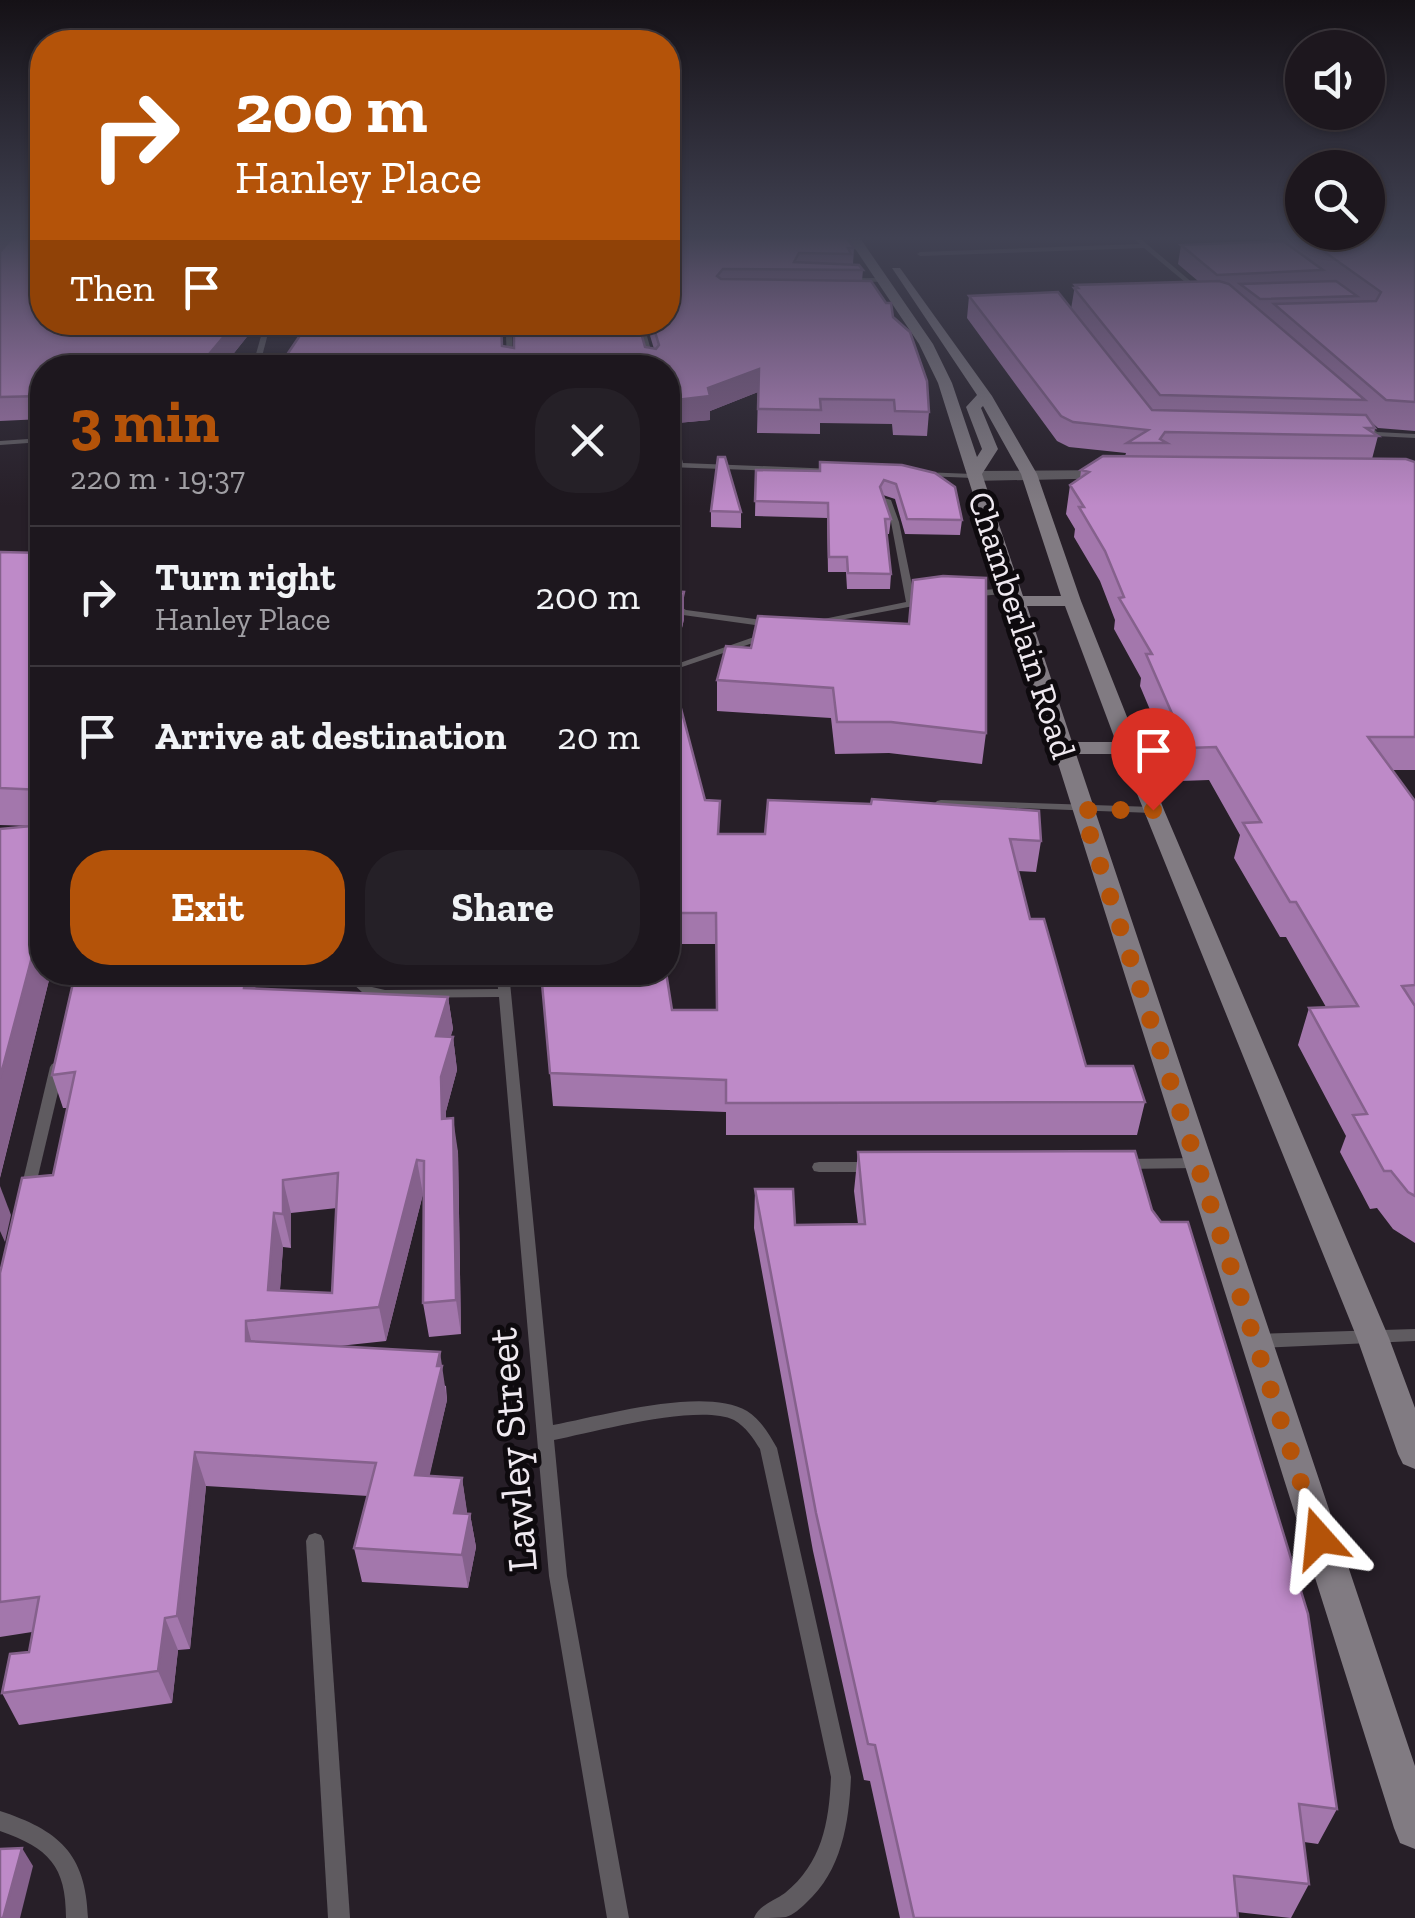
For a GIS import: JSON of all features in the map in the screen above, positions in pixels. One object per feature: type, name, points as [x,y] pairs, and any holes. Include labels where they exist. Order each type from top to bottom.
[{"type":"street","name":"Chamberlain Road","points":[[915,328],[945,383],[1415,1828]]},
{"type":"street","name":"Chamberlain Road","points":[[936,328],[980,389],[1029,474],[1128,748],[1373,1338],[1415,1454]]},
{"type":"street","points":[[945,383],[980,389],[973,407],[990,450],[973,476]]},
{"type":"street","points":[[973,476],[1126,476]]},
{"type":"street","points":[[1013,596],[1072,600]]},
{"type":"street","points":[[1063,748],[1128,748]]},
{"type":"lane","points":[[1362,422],[1375,434]]},
{"type":"lane","points":[[1357,434],[1415,436]]},
{"type":"lane","points":[[0,443],[30,441]]},
{"type":"lane","points":[[680,466],[856,472]]},
{"type":"lane","points":[[914,474],[973,476]]},
{"type":"lane","points":[[887,500],[911,604]]},
{"type":"lane","points":[[962,595],[1013,596]]},
{"type":"lane","points":[[797,627],[935,599]]},
{"type":"lane","points":[[680,610],[780,628],[680,665]]},
{"type":"lane","points":[[941,803],[1153,810]]},
{"type":"lane","points":[[72,1008],[78,985]]},
{"type":"lane","points":[[362,985],[385,994],[505,993]]},
{"type":"lane","name":"Lawley Street","points":[[504,985],[558,1576],[618,1918]]},
{"type":"lane","points":[[22,1212],[63,1044]]},
{"type":"lane","points":[[1104,1164],[1197,1164]]},
{"type":"lane","points":[[819,1167],[895,1166]]},
{"type":"lane","points":[[1255,1342],[1415,1335]]},
{"type":"lane","points":[[545,1434],[701,1408],[729,1410],[755,1424],[768,1448],[842,1777],[840,1822],[825,1866],[788,1907],[765,1918]]},
{"type":"lane","points":[[316,1541],[339,1918]]},
{"type":"lane","points":[[0,1821],[45,1838],[73,1876],[77,1918]]},
{"type":"building","points":[[0,328],[30,328],[30,335],[225,335],[208,355],[30,355],[30,396],[0,397]]},
{"type":"building","points":[[680,328],[905,328],[927,381],[929,412],[895,411],[894,400],[820,399],[821,410],[758,409],[759,369],[708,388],[710,396],[680,400],[680,355],[287,355],[300,335],[502,335],[502,346],[514,348],[514,335],[642,335],[645,347],[656,349],[659,345],[656,335],[680,335]]},
{"type":"building","points":[[993,328],[1086,328],[1152,410],[1366,415],[1375,428],[1366,428],[1378,436],[1165,432],[1160,439],[1167,443],[1127,443],[1148,430],[1073,422],[1061,416]]},
{"type":"building","points":[[1106,328],[1280,328],[1365,400],[1160,395]]},
{"type":"building","points":[[1301,328],[1415,328],[1415,402],[1386,400]]},
{"type":"building","points":[[1103,456],[1415,462],[1415,737],[1368,737],[1415,801],[1415,985],[1402,986],[1415,1006],[1415,1196],[1391,1171],[1384,1171],[1353,1115],[1367,1114],[1309,1008],[1358,1006],[1243,823],[1261,822],[1216,747],[1187,748],[1146,654],[1152,654],[1119,598],[1124,597],[1105,551],[1079,507],[1084,507],[1070,485],[1089,472],[1081,470]]},
{"type":"building","points":[[718,457],[725,457],[741,512],[711,511]]},
{"type":"building","points":[[820,462],[902,465],[935,473],[955,487],[962,520],[907,519],[896,484],[884,480],[880,487],[891,519],[885,519],[891,574],[848,573],[847,557],[829,557],[828,503],[755,501],[756,470],[820,471]]},
{"type":"building","points":[[0,552],[30,553],[30,789],[0,788]]},
{"type":"building","points":[[943,576],[986,578],[986,733],[891,722],[837,722],[833,688],[717,680],[726,646],[751,648],[758,616],[909,624],[913,580]]},
{"type":"building","points":[[680,705],[705,800],[720,801],[718,834],[765,834],[768,800],[871,804],[872,799],[1039,811],[1041,841],[1010,839],[1030,919],[1044,919],[1086,1066],[1133,1066],[1145,1102],[726,1103],[726,1080],[550,1073],[542,985],[668,985],[672,1010],[717,1010],[716,913],[680,913]]},
{"type":"building","points":[[30,826],[30,964],[0,1078],[0,829]]},
{"type":"building","points":[[73,985],[244,985],[244,988],[448,997],[436,1036],[453,1037],[441,1077],[442,1119],[453,1118],[456,1300],[423,1303],[424,1161],[417,1160],[379,1307],[246,1321],[246,1341],[440,1352],[437,1366],[442,1366],[415,1475],[462,1478],[454,1513],[470,1514],[462,1555],[354,1548],[376,1463],[195,1452],[177,1616],[165,1618],[158,1671],[2,1693],[10,1654],[29,1652],[39,1597],[0,1602],[0,1273],[22,1178],[53,1175],[75,1072],[52,1075]],"holes":[[[338,1173],[332,1293],[268,1290],[274,1213],[283,1214],[283,1180]]]},
{"type":"building","points":[[1135,1151],[1152,1210],[1161,1222],[1188,1222],[1308,1614],[1337,1809],[1299,1804],[1309,1884],[1234,1876],[1238,1918],[914,1918],[875,1745],[868,1744],[816,1513],[755,1189],[793,1189],[795,1225],[865,1224],[858,1152]]},
{"type":"building","points":[[22,1848],[3,1918],[0,1918],[0,1849]]},
{"type":"route","points":[[1153,810],[1082,810],[1319,1538]]}]
